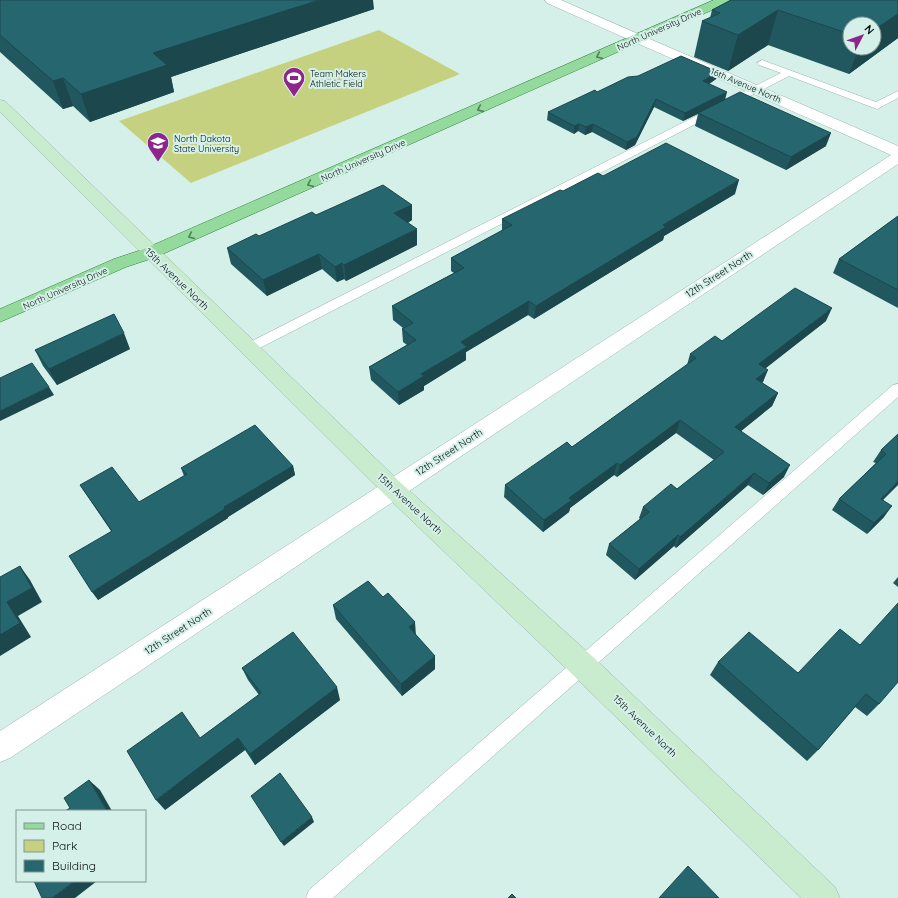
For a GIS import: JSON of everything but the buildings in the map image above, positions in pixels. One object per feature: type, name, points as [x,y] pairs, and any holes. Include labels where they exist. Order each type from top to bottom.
[{"type":"main road","name":"North University Drive","points":[[0,316],[120,263],[150,253],[724,0]]},
{"type":"street","name":"16th Avenue North","points":[[551,0],[898,152]]},
{"type":"street","name":"15th Avenue North","points":[[0,104],[150,253],[393,489],[582,665],[824,898]]},
{"type":"street","name":"12th Street North","points":[[0,748],[898,157]]},
{"type":"lane","points":[[762,63],[877,106],[898,94]]},
{"type":"lane","points":[[249,348],[789,73]]},
{"type":"lane","points":[[316,898],[898,389]]},
{"type":"green space","name":"Team Makers Athletic Field","points":[[379,30],[460,74],[191,183],[119,121]]},
{"type":"place","name":"Team Makers Athletic Field","points":[[294,98]]},
{"type":"place","name":"North Dakota State University","points":[[158,162]]}]
